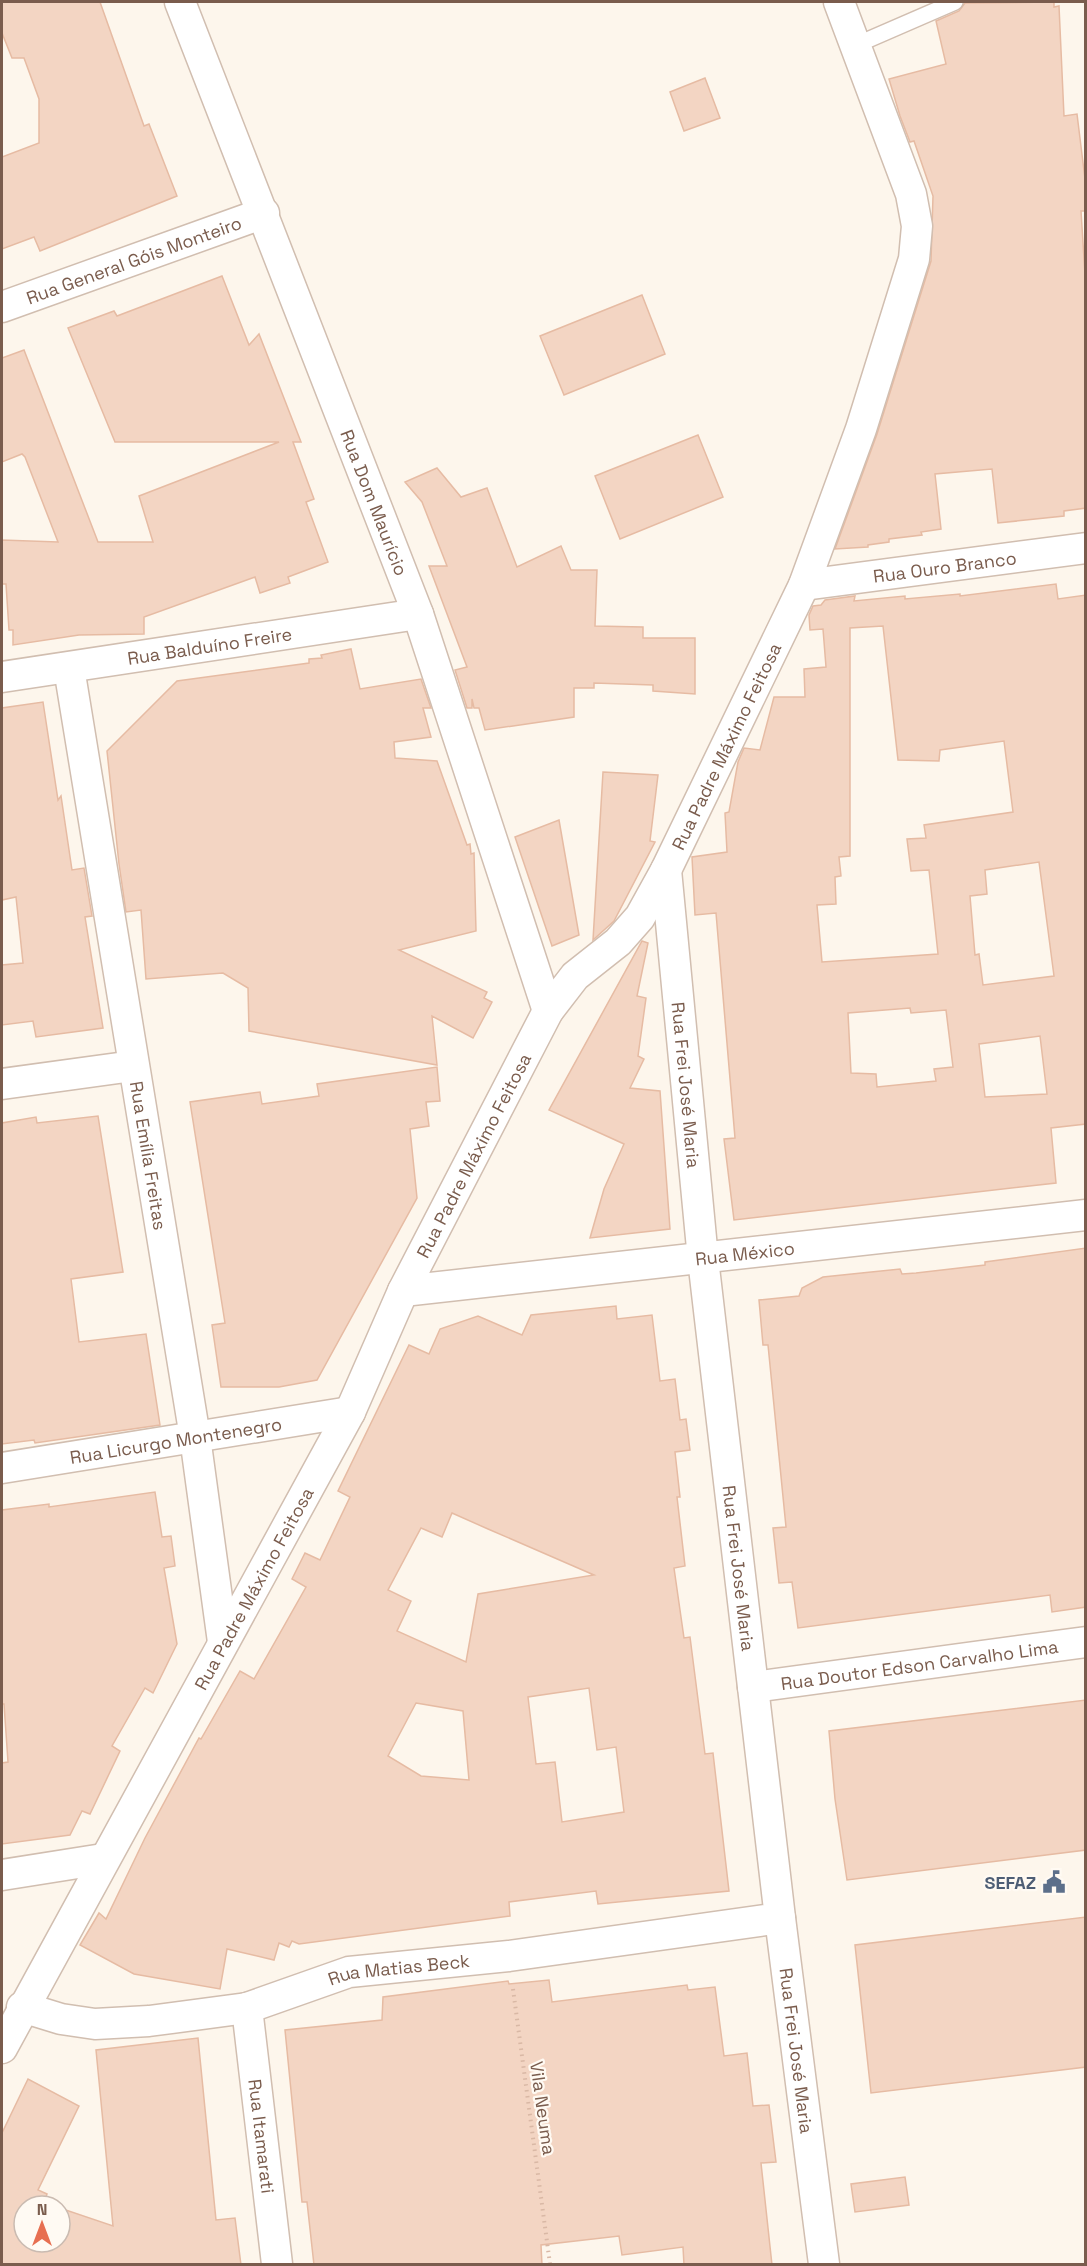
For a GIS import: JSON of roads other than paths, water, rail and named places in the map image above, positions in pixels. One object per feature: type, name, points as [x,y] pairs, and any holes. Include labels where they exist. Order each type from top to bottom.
[{"type":"street","name":"Rua Dom Maurício","points":[[180,2],[264,213],[418,614],[548,1011]]},
{"type":"street","name":"Rua Padre Máximo Feitosa","points":[[2,2048],[22,2007],[350,1412],[403,1291],[548,1011],[575,976],[625,934],[640,917],[666,870],[804,585],[861,429],[914,259],[916,226],[910,194],[839,2]]},
{"type":"street","name":"Rua General Góis Monteiro","points":[[2,307],[264,213]]},
{"type":"street","name":"Rua Ouro Branco","points":[[804,585],[1086,548]]},
{"type":"street","name":"Rua Balduíno Freire","points":[[2,677],[418,614]]},
{"type":"street","name":"Rua Emília Freitas","points":[[69,668],[195,1437],[223,1642]]},
{"type":"street","name":"Rua Frei José Maria","points":[[666,870],[703,1259],[780,1918],[824,2265]]},
{"type":"street","points":[[2,1084],[133,1066]]},
{"type":"street","name":"Rua México","points":[[403,1291],[1086,1215]]},
{"type":"street","name":"Rua Licurgo Montenegro","points":[[2,1468],[350,1412]]},
{"type":"street","name":"Rua Doutor Edson Carvalho Lima","points":[[753,1687],[1086,1642]]},
{"type":"street","points":[[2,1875],[103,1859]]},
{"type":"street","name":"Rua Matias Beck","points":[[22,2007],[61,2019],[95,2024],[149,2021],[247,2008],[349,1972],[509,1956],[780,1918]]},
{"type":"street","name":"Rua Itamarati","points":[[247,2008],[277,2265]]},
{"type":"lane","points":[[856,45],[955,2]]},
{"type":"place","name":"SEFAZ","points":[[1054,1882]]}]
